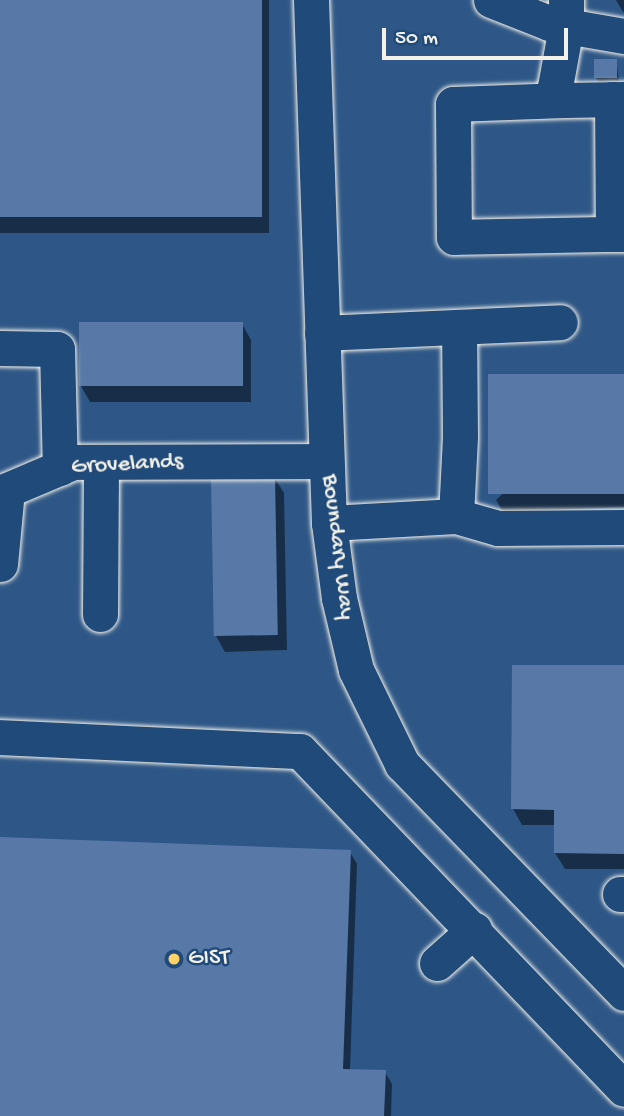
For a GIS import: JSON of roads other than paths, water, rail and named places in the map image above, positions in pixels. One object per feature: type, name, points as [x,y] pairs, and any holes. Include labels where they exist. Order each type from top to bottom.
[{"type":"street","name":"Boundary Way","points":[[311,0],[329,523],[339,598],[356,670],[402,764],[624,993]]},
{"type":"street","points":[[495,1],[566,13],[624,36]]},
{"type":"street","points":[[564,100],[555,88],[566,13]]},
{"type":"street","points":[[618,99],[619,234],[454,237],[453,104],[564,100],[618,99]]},
{"type":"street","points":[[322,333],[560,322]]},
{"type":"street","points":[[456,516],[460,436],[458,327]]},
{"type":"street","points":[[0,348],[57,349],[60,468]]},
{"type":"street","name":"Grovelands","points":[[0,564],[7,489],[73,462],[326,461]]},
{"type":"street","points":[[100,614],[101,462]]},
{"type":"street","points":[[329,523],[456,516],[498,528],[624,527]]},
{"type":"street","points":[[0,737],[300,751],[624,1089]]},
{"type":"street","points":[[436,963],[474,930]]},
{"type":"place","name":"GIST","points":[[174,959]]}]
